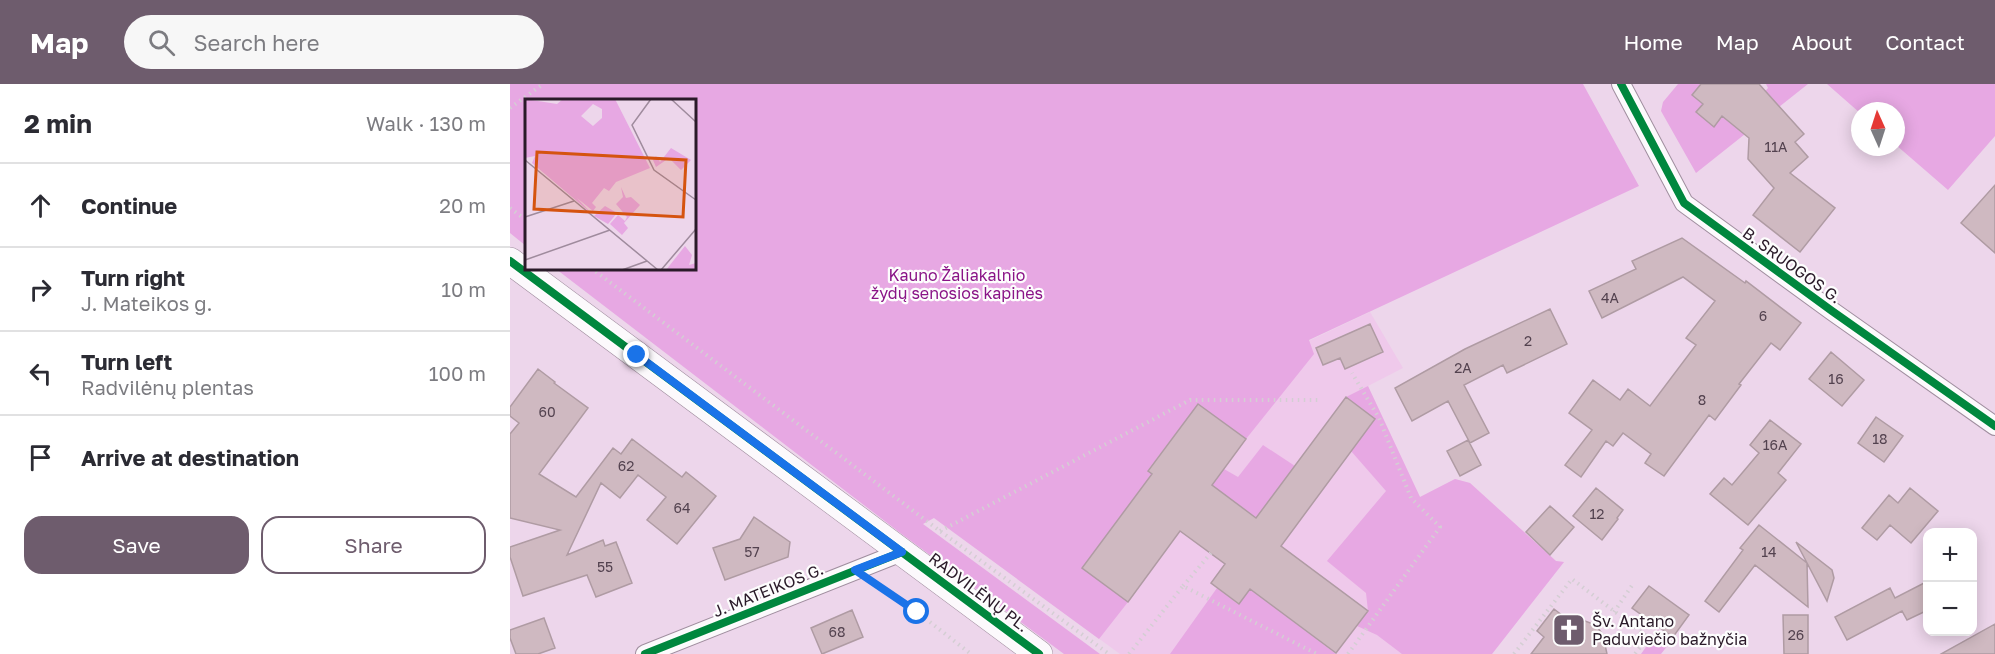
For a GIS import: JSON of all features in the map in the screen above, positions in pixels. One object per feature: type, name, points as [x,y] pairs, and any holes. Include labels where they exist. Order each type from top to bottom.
[{"type":"street","name":"B. SRUOGOS G.","points":[[1621,84],[1684,203],[1995,426]]},
{"type":"street","name":"RADVILĖNŲ PL.","points":[[510,261],[1040,654]]},
{"type":"street","name":"J. MATEIKOS G.","points":[[645,654],[902,552]]},
{"type":"path","points":[[510,108],[543,84]]},
{"type":"path","points":[[510,208],[525,219]]},
{"type":"path","points":[[594,270],[940,531],[1108,654]]},
{"type":"path","points":[[1348,654],[1440,527],[1411,498],[1379,418],[1352,373]]},
{"type":"path","points":[[940,531],[1190,400],[1318,400]]},
{"type":"path","points":[[1129,654],[1211,553]]},
{"type":"path","points":[[855,570],[917,612],[971,654]]},
{"type":"path","points":[[1514,654],[1572,579],[1648,638],[1635,654]]},
{"type":"path","points":[[1614,612],[1633,584]]},
{"type":"path","points":[[1182,586],[1317,654]]},
{"type":"shaded area","points":[[1370,312],[1403,368],[1368,386],[1420,497],[1455,479],[1470,483],[1556,561],[1564,562],[1492,654],[1120,654],[934,518]]},
{"type":"green space","name":"Kauno Žaliakalnio žydų senosios kapinės","points":[[510,84],[1583,84],[1639,186],[1309,340],[1314,354],[1246,439],[1198,404],[1148,470],[1152,474],[1082,568],[1128,602],[1099,639],[934,518],[923,524],[1100,654],[1064,654],[903,535],[557,270],[696,270],[696,99],[525,99],[525,245],[510,233]]},
{"type":"green space","points":[[1678,84],[1701,84],[1692,94],[1703,104],[1696,112],[1714,126],[1722,116],[1758,99],[1768,88],[1766,84],[1808,84],[1696,173],[1661,111],[1663,102]]},
{"type":"green space","points":[[1827,84],[1995,84],[1995,136],[1948,190],[1905,153],[1905,102],[1851,102],[1851,105]]},
{"type":"green space","points":[[1368,386],[1420,497],[1455,479],[1470,483],[1556,561],[1564,562],[1492,654],[1402,654],[1377,635],[1357,626],[1368,611],[1366,593],[1327,561],[1386,491],[1351,451],[1375,419],[1346,397]]},
{"type":"green space","points":[[1263,445],[1295,466],[1256,518],[1212,485],[1224,469],[1238,477]]},
{"type":"green space","points":[[1217,588],[1238,604],[1250,589],[1336,654],[1170,654]]},
{"type":"green space","points":[[1658,630],[1672,640],[1661,654],[1641,654]]},
{"type":"building","points":[[1701,84],[1759,84],[1804,134],[1795,142],[1808,157],[1790,173],[1835,208],[1800,252],[1753,215],[1774,188],[1748,159],[1749,138],[1722,116],[1714,127],[1696,112],[1703,104],[1692,95]]},
{"type":"building","points":[[1995,185],[1995,253],[1961,223]]},
{"type":"building","points":[[1682,238],[1745,283],[1746,281],[1801,323],[1780,350],[1771,343],[1715,420],[1709,415],[1664,476],[1645,463],[1651,454],[1623,433],[1613,446],[1606,441],[1581,477],[1565,465],[1592,430],[1569,413],[1593,380],[1620,400],[1628,389],[1650,406],[1696,345],[1686,338],[1715,301],[1683,277],[1602,318],[1589,291],[1636,269],[1632,261]]},
{"type":"building","points":[[1550,309],[1567,344],[1507,373],[1503,365],[1464,385],[1489,433],[1470,443],[1448,401],[1412,421],[1395,388],[1465,349]]},
{"type":"building","points":[[1370,324],[1383,352],[1345,369],[1340,358],[1323,365],[1316,348]]},
{"type":"building","points":[[1831,352],[1864,380],[1842,406],[1809,379]]},
{"type":"building","points":[[538,369],[588,408],[539,474],[576,497],[613,448],[621,454],[632,439],[682,477],[686,472],[716,496],[677,544],[647,520],[666,497],[638,475],[620,498],[601,483],[567,555],[603,540],[605,546],[616,542],[632,583],[596,597],[587,575],[523,596],[510,557],[510,547],[560,530],[510,518],[510,434],[519,423],[510,416],[510,407]]},
{"type":"building","points":[[1346,397],[1375,419],[1281,546],[1368,611],[1336,653],[1250,589],[1239,604],[1211,583],[1225,564],[1180,531],[1128,602],[1082,568],[1152,474],[1148,471],[1198,404],[1246,439],[1212,485],[1256,518]]},
{"type":"building","points":[[1876,417],[1903,436],[1884,462],[1858,443]]},
{"type":"building","points":[[1770,420],[1801,444],[1778,473],[1786,480],[1748,525],[1710,494],[1724,478],[1732,485],[1759,453],[1750,445]]},
{"type":"building","points":[[1468,440],[1481,465],[1460,476],[1447,451]]},
{"type":"building","points":[[1596,488],[1623,510],[1602,540],[1573,516]]},
{"type":"building","points":[[1910,488],[1938,511],[1911,543],[1890,525],[1877,540],[1862,528],[1889,495],[1898,503]]},
{"type":"building","points":[[1550,506],[1574,527],[1550,555],[1526,532]]},
{"type":"building","points":[[754,517],[790,542],[788,557],[725,580],[713,548],[740,539]]},
{"type":"building","points":[[1759,525],[1807,563],[1808,607],[1755,565],[1719,612],[1705,601],[1743,550],[1740,548]]},
{"type":"building","points":[[1796,542],[1832,570],[1834,578],[1827,601]]},
{"type":"building","points":[[1923,584],[1923,612],[1907,620],[1902,611],[1847,640],[1835,617],[1890,588],[1895,598]]},
{"type":"building","points":[[1649,586],[1689,615],[1673,637],[1632,608]]},
{"type":"building","name":"Šv. Antano Paduviečio bažnyčia","points":[[1554,609],[1571,622],[1585,621],[1596,625],[1603,635],[1607,654],[1531,654],[1544,637],[1537,631]]},
{"type":"building","points":[[852,610],[863,637],[822,654],[811,628]]},
{"type":"building","points":[[1783,615],[1808,615],[1808,654],[1784,654]]},
{"type":"building","points":[[544,618],[555,648],[538,654],[516,654],[510,638],[510,630]]},
{"type":"building","points":[[1995,624],[1995,654],[1941,654],[1977,636]]},
{"type":"cycle path","points":[[1621,84],[1684,203],[1995,426]]},
{"type":"cycle path","points":[[510,261],[1039,654]]},
{"type":"cycle path","points":[[645,654],[902,552]]},
{"type":"place","name":"Šv. Antano Paduviečio bažnyčia","points":[[1569,630]]},
{"type":"route","points":[[637,355],[902,552],[855,570],[917,612]]}]
